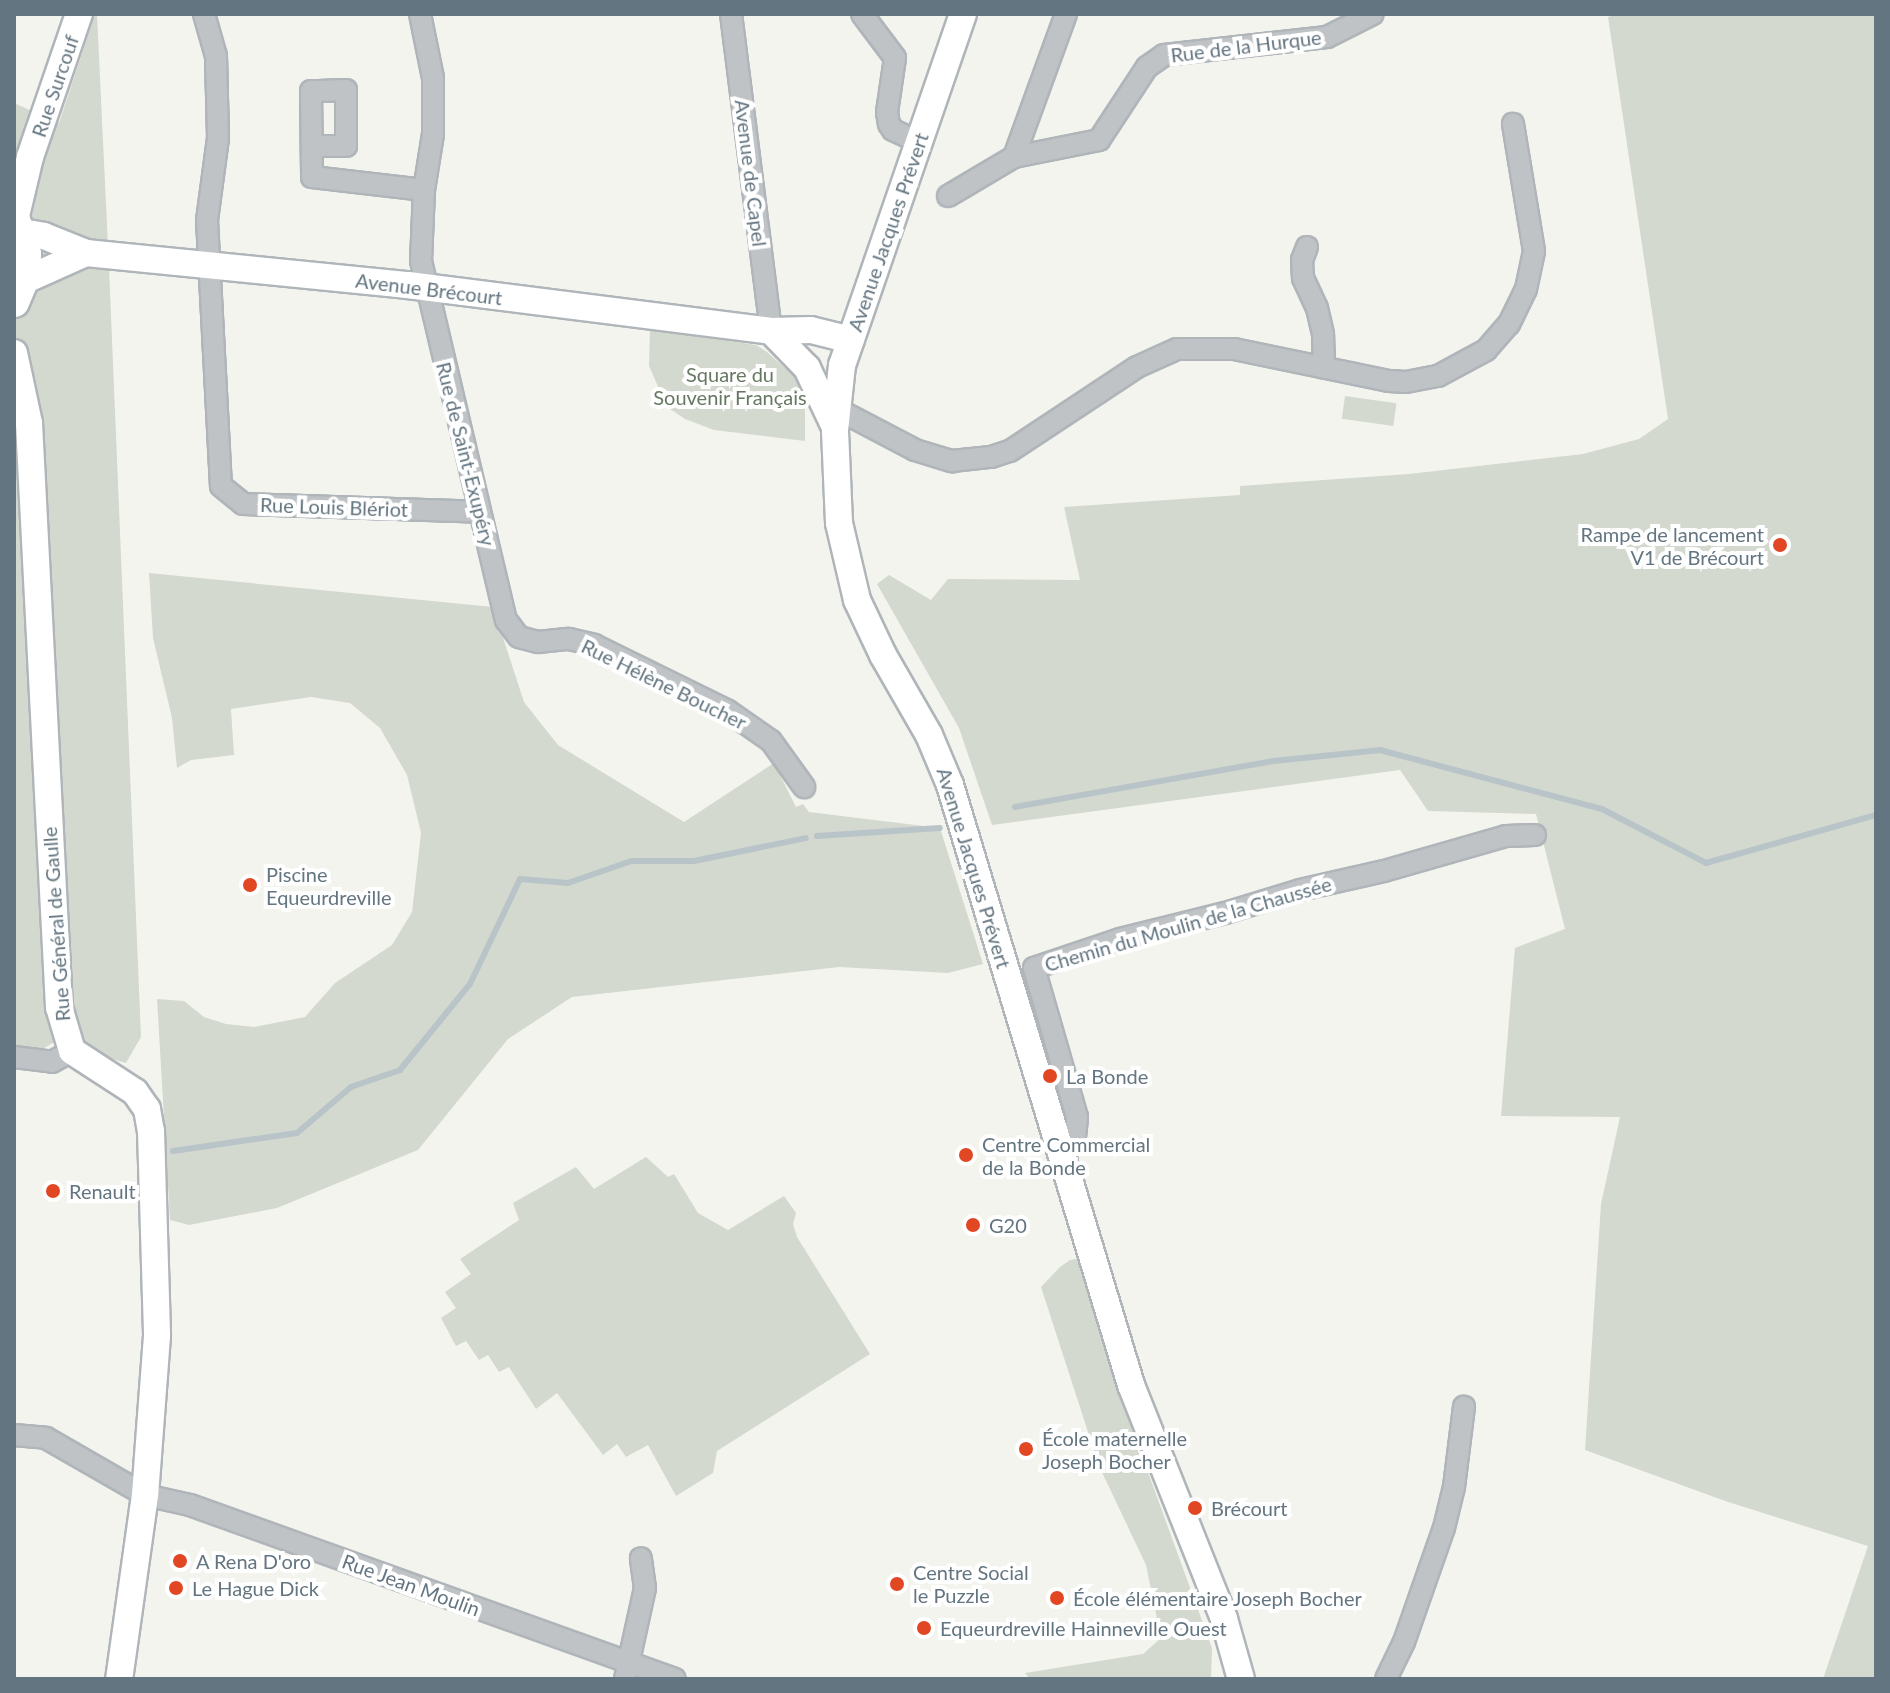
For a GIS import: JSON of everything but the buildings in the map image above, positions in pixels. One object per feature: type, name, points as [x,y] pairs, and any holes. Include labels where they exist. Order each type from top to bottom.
[{"type":"main road","name":"Rue Surcouf","points":[[17,223],[22,162],[79,14]]},
{"type":"main road","name":"Avenue Jacques Prévert","points":[[963,14],[847,352],[836,420],[835,487],[847,566],[883,655],[929,735],[950,785],[1131,1385],[1224,1619],[1241,1679]]},
{"type":"main road","name":"Avenue Brécourt","points":[[17,223],[86,253],[208,268],[426,287],[771,331],[811,330],[847,352]]},
{"type":"main road","points":[[17,223],[26,254],[18,291]]},
{"type":"main road","points":[[18,291],[86,253]]},
{"type":"main road","points":[[771,331],[807,368],[836,420]]},
{"type":"main road","name":"Rue Général de Gaulle","points":[[15,362],[29,423],[56,983],[64,1032],[72,1051]]},
{"type":"main road","points":[[72,1051],[135,1092],[147,1109],[151,1124],[157,1336],[145,1495],[119,1679]]},
{"type":"street","name":"Rue Louis Blériot","points":[[204,14],[216,56],[218,138],[207,220],[221,486],[243,504],[480,512]]},
{"type":"street","name":"Rue de Saint-Exupéry","points":[[420,14],[433,78],[433,134],[424,190],[421,261],[506,620]]},
{"type":"street","name":"Avenue de Capel","points":[[731,14],[771,331]]},
{"type":"street","points":[[862,14],[895,58],[897,66],[887,112],[889,124],[893,130],[919,142]]},
{"type":"street","points":[[1014,157],[1066,14]]},
{"type":"street","name":"Rue de la Hurque","points":[[948,196],[1014,157],[1099,140],[1147,67],[1164,55],[1327,37],[1373,14]]},
{"type":"street","points":[[836,420],[923,453],[952,461],[975,459],[1010,451],[1027,442],[1137,367],[1177,349],[1234,349],[1389,381],[1422,379],[1472,359],[1500,336],[1519,308],[1534,251],[1513,124]]},
{"type":"street","points":[[312,146],[312,177],[424,190]]},
{"type":"street","points":[[1307,247],[1302,260],[1303,278],[1317,308],[1323,335],[1324,368]]},
{"type":"street","name":"Rue Hélène Boucher","points":[[506,620],[519,637],[538,642],[569,639],[594,645],[728,711],[771,741],[804,787]]},
{"type":"street","name":"Chemin du Moulin de la Chaussée","points":[[1063,1158],[1075,1137],[1077,1117],[1034,968],[1120,939],[1225,913],[1300,890],[1384,871],[1506,836],[1535,835]]},
{"type":"street","points":[[14,1057],[52,1062],[72,1051]]},
{"type":"street","points":[[1386,1679],[1409,1629],[1444,1528],[1454,1487],[1464,1407]]},
{"type":"street","name":"Rue Jean Moulin","points":[[14,1435],[46,1438],[145,1495],[190,1505],[626,1670],[675,1679]]},
{"type":"street","points":[[626,1670],[645,1588],[641,1558]]},
{"type":"green space","points":[[95,14],[109,267],[141,1037],[126,1063],[54,1042],[14,1067],[14,103],[59,123]]},
{"type":"green space","points":[[1617,14],[1876,14],[1876,1679],[1823,1679],[1868,1546],[1728,1502],[1585,1450],[1601,1204],[1620,1117],[1501,1116],[1515,948],[1565,929],[1536,814],[1428,811],[1400,770],[992,825],[959,728],[877,584],[889,575],[931,600],[948,579],[1080,580],[1064,507],[1240,495],[1240,486],[1409,474],[1583,454],[1639,439],[1668,419],[1608,17]]},
{"type":"green space","name":"Square du Souvenir Français","points":[[650,329],[756,345],[767,352],[795,377],[801,388],[805,399],[805,441],[714,430],[685,419],[667,407],[649,366]]},
{"type":"green space","points":[[1345,396],[1396,403],[1393,426],[1342,419]]},
{"type":"green space","points":[[149,573],[493,607],[524,702],[558,745],[684,822],[774,763],[796,807],[803,804],[809,812],[940,828],[983,964],[948,973],[839,967],[572,997],[508,1039],[418,1150],[277,1208],[189,1225],[170,1220],[157,999],[184,1001],[204,1017],[226,1024],[254,1027],[305,1017],[335,983],[392,945],[412,912],[421,833],[407,775],[380,728],[350,703],[311,697],[231,709],[234,755],[191,760],[177,768],[172,718],[153,638]]},
{"type":"green space","points":[[646,1157],[668,1177],[674,1174],[698,1213],[728,1230],[784,1196],[796,1213],[793,1224],[797,1237],[870,1354],[717,1451],[713,1473],[676,1496],[648,1445],[626,1457],[617,1444],[603,1455],[557,1393],[536,1409],[509,1367],[499,1372],[488,1355],[479,1360],[466,1341],[456,1346],[441,1318],[456,1308],[445,1292],[471,1274],[460,1259],[519,1220],[513,1203],[576,1167],[594,1189]]},
{"type":"green space","points":[[1082,1258],[1141,1453],[1212,1648],[1211,1679],[1030,1679],[1025,1673],[1143,1654],[1161,1638],[1146,1565],[1099,1466],[1041,1287],[1060,1267],[1070,1260]]},
{"type":"waterway","points":[[1015,807],[1274,761],[1380,750],[1602,809],[1706,863],[1876,815]]},
{"type":"waterway","points":[[817,836],[940,828]]},
{"type":"waterway","points":[[173,1151],[297,1133],[351,1087],[400,1070],[470,984],[520,879],[568,883],[631,861],[694,861],[806,838]]},
{"type":"place","name":"Rampe de lancement V1 de Brécourt","points":[[1780,545]]},
{"type":"place","name":"Piscine Equeurdreville","points":[[250,885]]},
{"type":"place","name":"La Bonde","points":[[1050,1076]]},
{"type":"place","name":"Centre Commercial de la Bonde","points":[[966,1155]]},
{"type":"place","name":"Renault","points":[[53,1191]]},
{"type":"place","name":"G20","points":[[973,1225]]},
{"type":"place","name":"École maternelle Joseph Bocher","points":[[1026,1449]]},
{"type":"place","name":"Brécourt","points":[[1195,1508]]},
{"type":"place","name":"A Rena D'oro","points":[[180,1561]]},
{"type":"place","name":"Centre Social le Puzzle","points":[[897,1584]]},
{"type":"place","name":"Le Hague Dick","points":[[176,1588]]},
{"type":"place","name":"École élémentaire Joseph Bocher","points":[[1057,1598]]},
{"type":"place","name":"Equeurdreville Hainneville Ouest","points":[[924,1628]]}]
